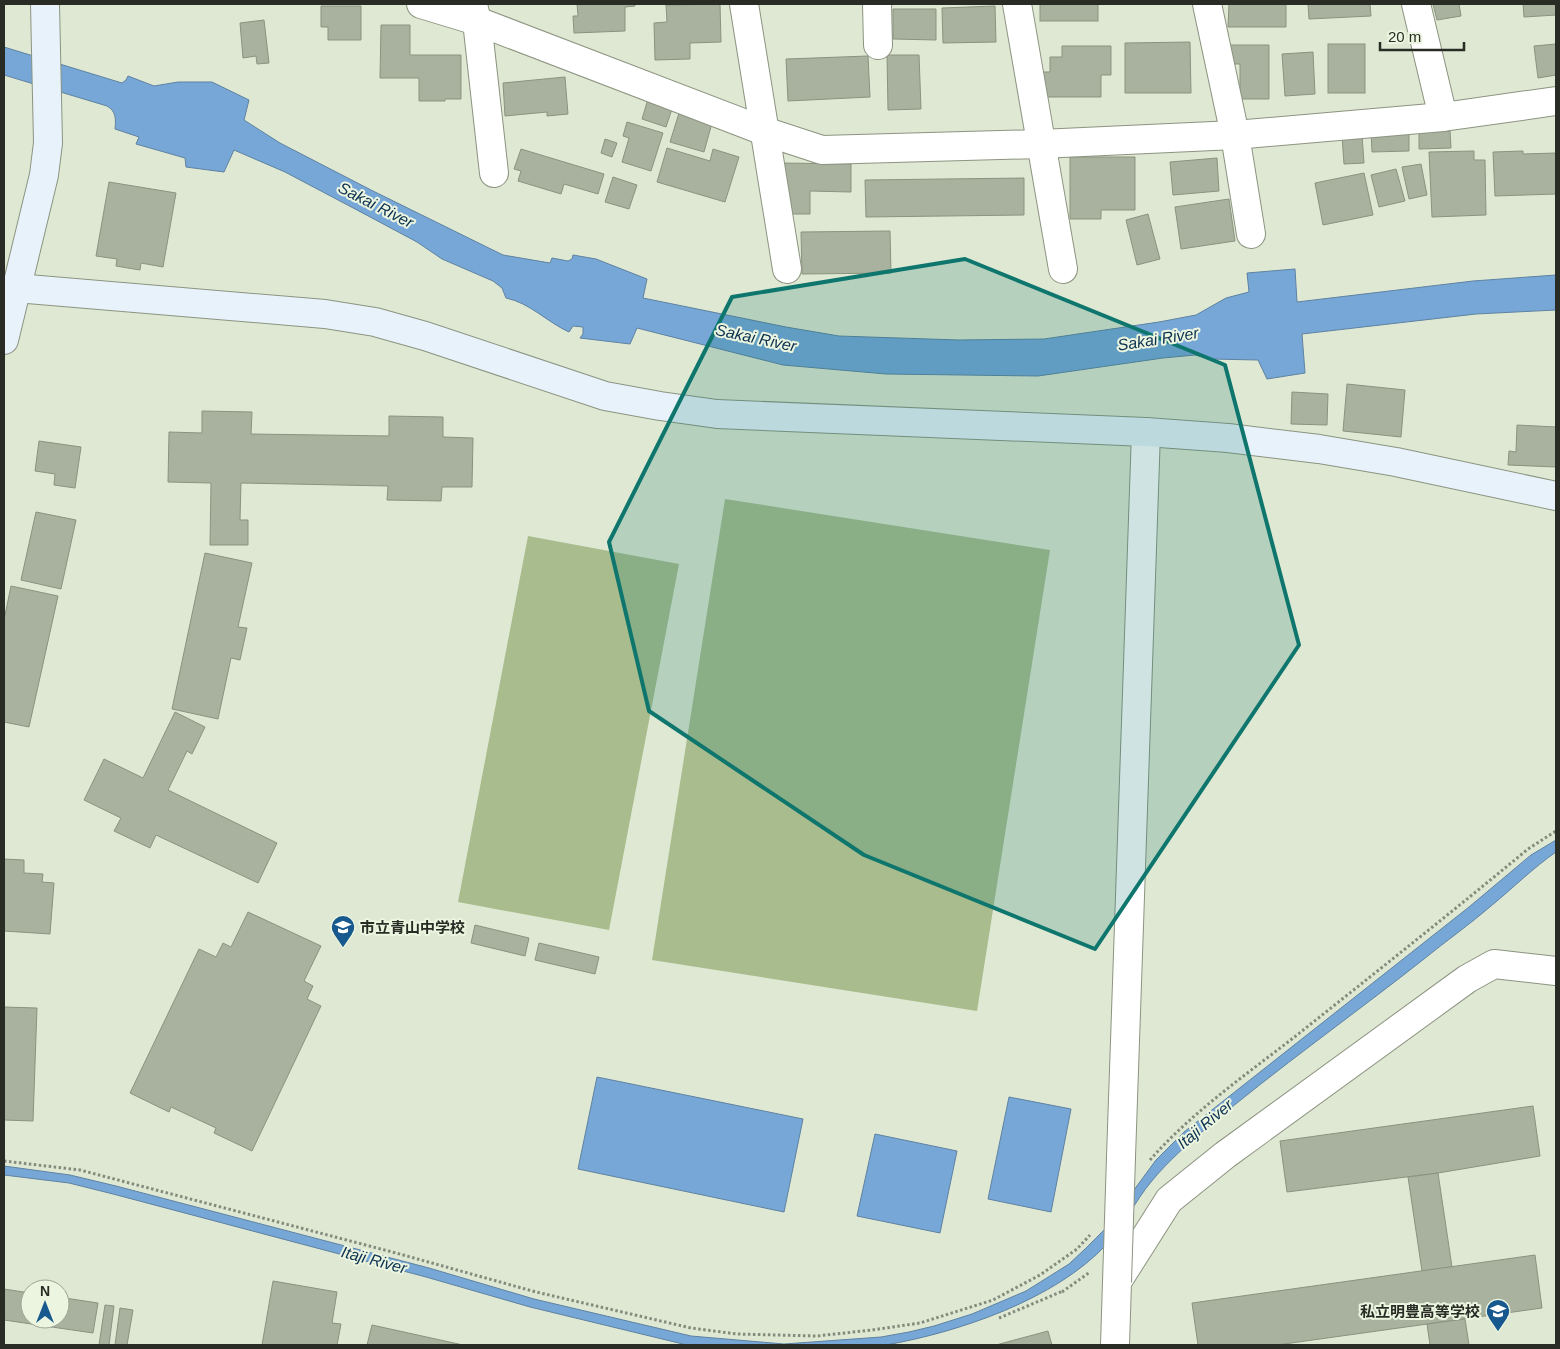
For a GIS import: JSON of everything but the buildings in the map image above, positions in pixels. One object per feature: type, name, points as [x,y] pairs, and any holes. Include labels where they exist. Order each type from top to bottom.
[{"type":"street","points":[[422,4],[475,12],[764,131],[822,150],[1040,144],[1234,135],[1443,117],[1556,101]]},
{"type":"street","points":[[744,4],[787,270]]},
{"type":"street","points":[[877,4],[878,45]]},
{"type":"street","points":[[1017,4],[1063,270]]},
{"type":"street","points":[[1207,4],[1234,135],[1251,234]]},
{"type":"street","points":[[1416,4],[1443,117]]},
{"type":"street","points":[[475,12],[494,173]]},
{"type":"street","points":[[4,340],[44,175],[48,143],[45,16]]},
{"type":"street","points":[[16,288],[325,314],[375,322],[425,336],[604,396],[717,414],[1146,432],[1228,438],[1319,449],[1396,462],[1556,496]]},
{"type":"street","points":[[1115,1345],[1104,1281],[1134,1160],[1146,432]]},
{"type":"street","points":[[1104,1281],[1170,1200],[1225,1156],[1467,980],[1494,964],[1556,971]]},
{"type":"path","points":[[1134,1160],[1166,1142],[1219,1096],[1393,959],[1528,849],[1556,831]]},
{"type":"path","points":[[4,1161],[80,1170],[545,1294],[691,1328],[737,1334],[817,1336],[920,1323],[993,1300],[1040,1274],[1077,1249],[1090,1234]]},
{"type":"path","points":[[999,1318],[1062,1292],[1086,1276],[1104,1281]]},
{"type":"highlighted area","points":[[965,259],[1225,365],[1299,645],[1095,949],[864,855],[649,711],[609,542],[732,297]]},
{"type":"green space","points":[[725,499],[1050,550],[977,1011],[652,960]]},
{"type":"green space","points":[[528,536],[679,564],[609,930],[458,902]]},
{"type":"water","name":"Sakai River","points":[[4,47],[122,83],[128,76],[154,86],[178,82],[212,82],[249,100],[244,120],[280,143],[503,255],[550,263],[552,258],[568,261],[572,259],[573,255],[596,259],[647,279],[643,298],[839,336],[959,340],[1044,339],[1196,315],[1226,298],[1249,292],[1247,273],[1295,269],[1297,302],[1473,281],[1556,275],[1556,310],[1476,314],[1302,334],[1305,373],[1267,379],[1258,360],[1211,359],[1195,355],[1038,376],[886,374],[783,365],[637,328],[630,344],[580,338],[583,334],[583,327],[573,326],[569,332],[561,328],[531,308],[506,298],[502,288],[493,281],[442,259],[417,242],[285,172],[234,150],[224,172],[186,167],[185,158],[136,144],[139,137],[115,129],[115,116],[107,106],[4,75]]},
{"type":"water","name":"Itaji River","points":[[1556,840],[1556,852],[1483,913],[1262,1083],[1186,1146],[1151,1182],[1113,1237],[1086,1264],[1061,1282],[1004,1311],[944,1332],[914,1339],[886,1345],[687,1345],[530,1307],[426,1277],[69,1183],[4,1175],[4,1166],[70,1175],[429,1268],[534,1299],[691,1336],[784,1344],[881,1337],[909,1332],[972,1314],[1026,1291],[1069,1264],[1106,1228],[1156,1160],[1184,1132],[1469,907],[1531,855]]},
{"type":"water","points":[[597,1077],[803,1119],[784,1212],[578,1169]]},
{"type":"water","points":[[1009,1097],[1071,1109],[1051,1212],[988,1199]]},
{"type":"water","points":[[875,1134],[957,1151],[940,1233],[857,1216]]},
{"type":"place","name":"市立青山中学校","points":[[343,948]]},
{"type":"place","name":"私立明豊高等学校","points":[[1498,1332]]}]
